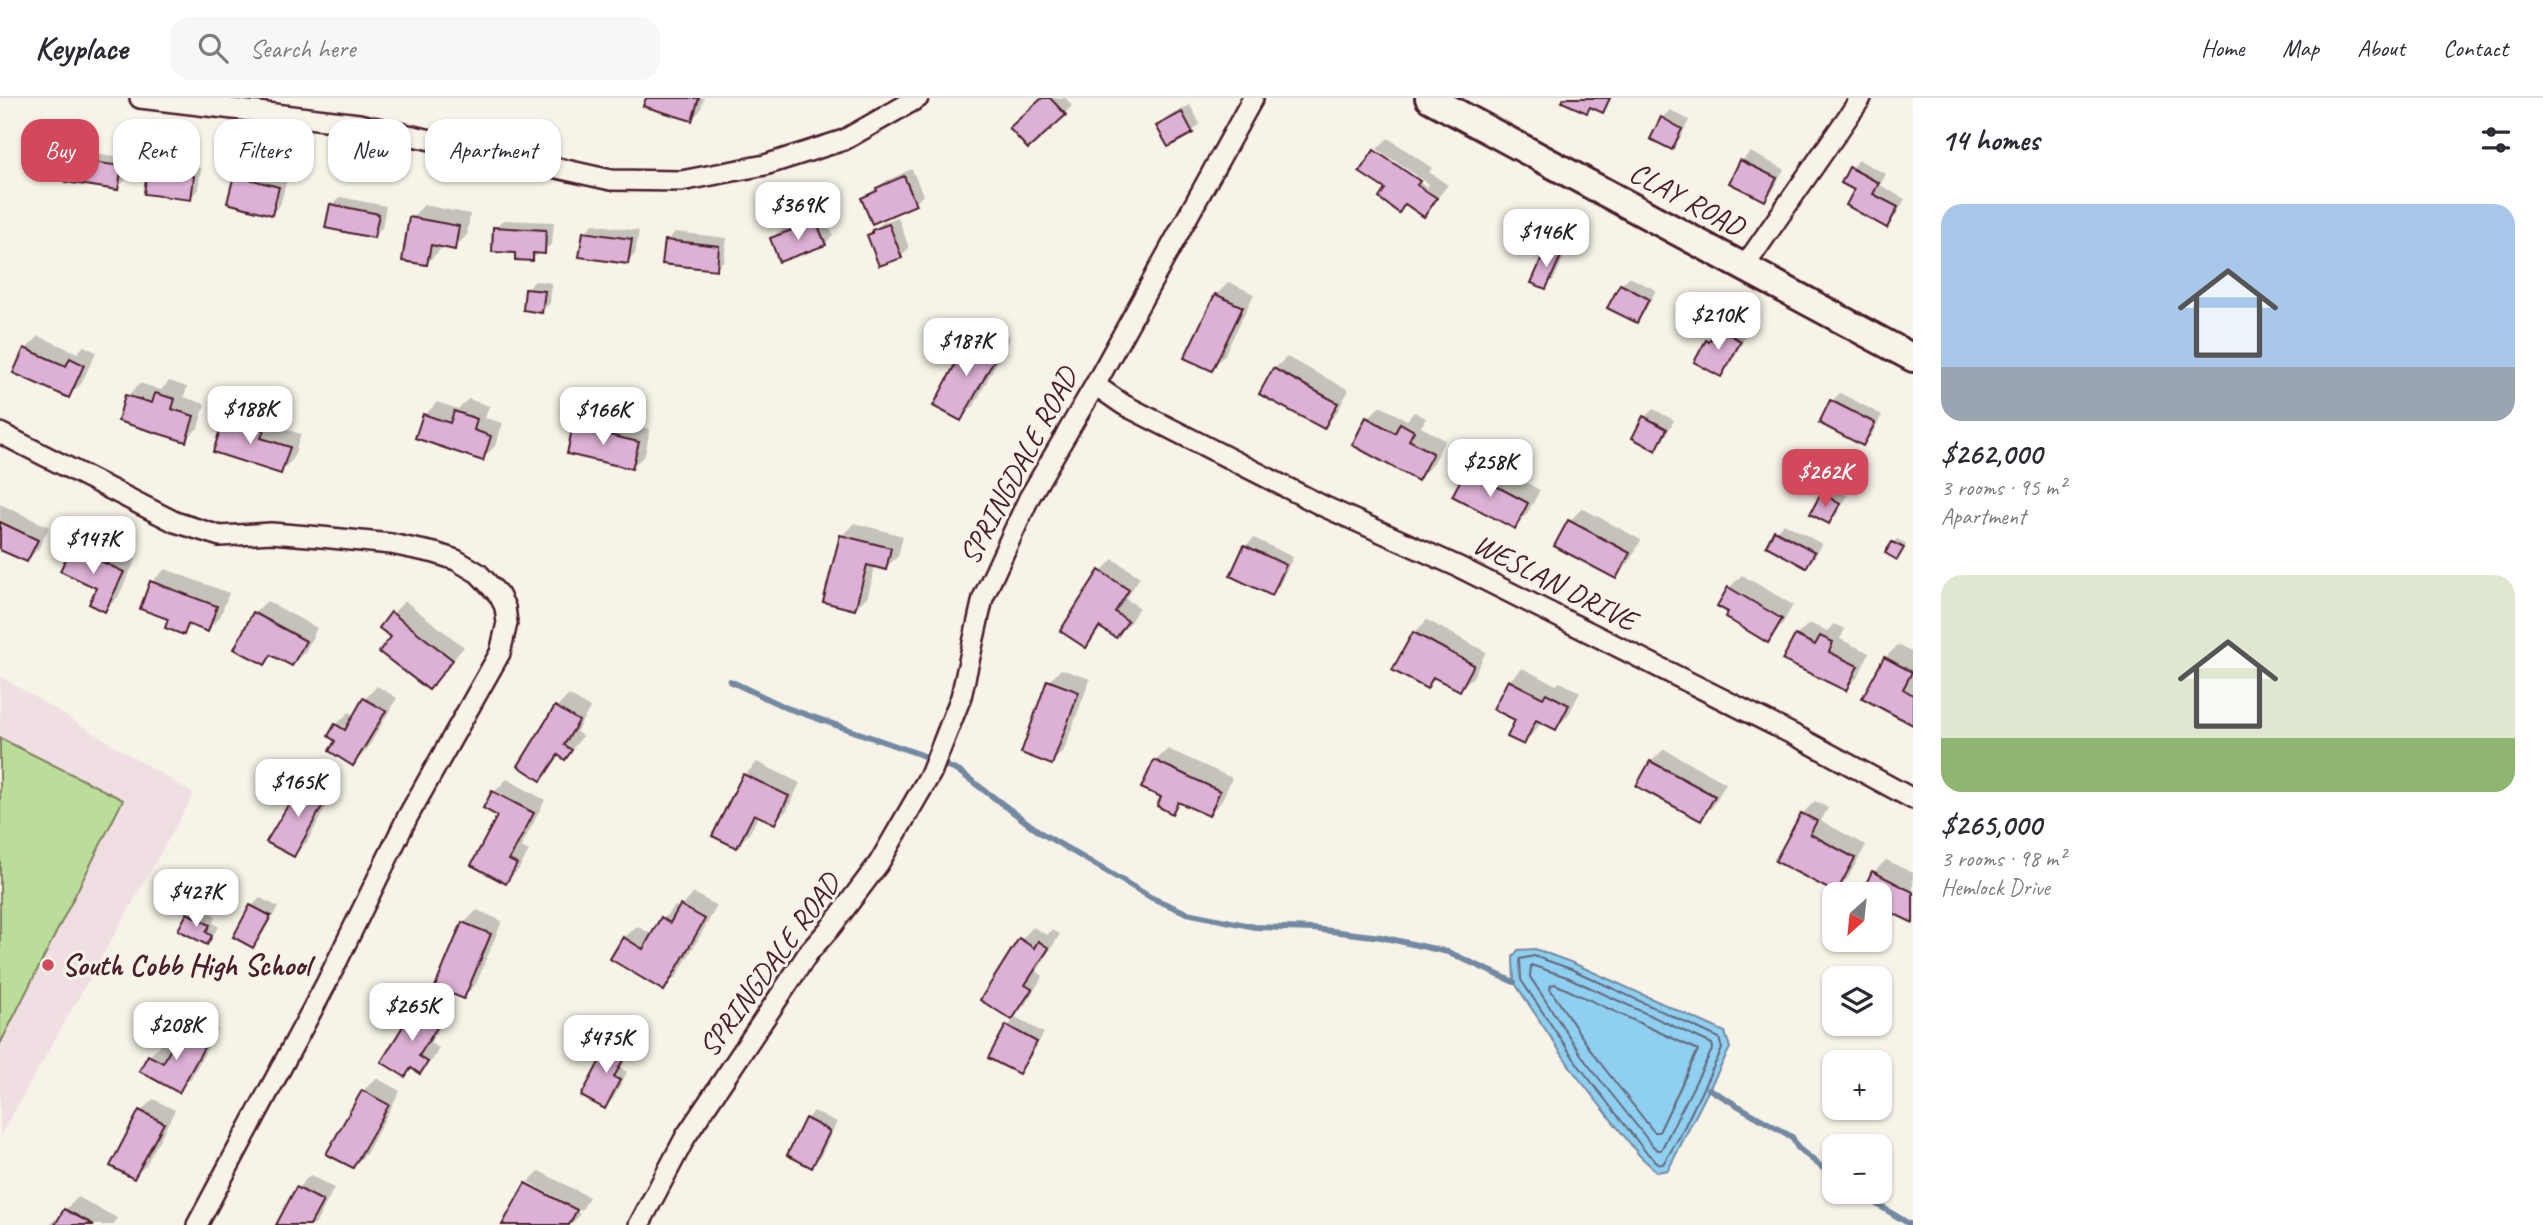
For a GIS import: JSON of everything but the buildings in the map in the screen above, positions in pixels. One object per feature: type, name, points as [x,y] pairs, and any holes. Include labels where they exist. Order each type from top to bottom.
[{"type":"street","points":[[140,98],[359,124],[611,180],[681,181],[765,165],[844,140],[918,98]]},
{"type":"street","name":"SPRINGDALE ROAD","points":[[639,1225],[686,1136],[809,952],[879,863],[931,773],[961,697],[983,598],[1029,498],[1253,98]]},
{"type":"street","name":"CLAY ROAD","points":[[1429,98],[1913,358]]},
{"type":"street","points":[[1744,267],[1861,98]]},
{"type":"street","name":"WESLAN DRIVE","points":[[1094,385],[1124,405],[1323,506],[1459,567],[1804,740],[1913,799]]},
{"type":"street","points":[[0,433],[175,522],[220,536],[271,533],[391,544],[456,561],[478,573],[499,594],[505,607],[507,622],[500,653],[408,816],[326,984],[197,1225]]},
{"type":"shaded area","name":"South Cobb High School","points":[[0,676],[194,794],[0,1136]]},
{"type":"green space","points":[[0,738],[123,800],[0,1044]]},
{"type":"water","points":[[1535,949],[1573,963],[1725,1032],[1730,1048],[1668,1170],[1657,1172],[1640,1156],[1573,1071],[1514,982],[1513,957],[1518,950]]},
{"type":"waterway","points":[[730,681],[787,708],[919,754],[960,772],[1041,833],[1152,898],[1187,913],[1255,927],[1314,929],[1381,937],[1448,952],[1514,982]]},
{"type":"waterway","points":[[1709,1089],[1792,1137],[1798,1148],[1822,1167]]},
{"type":"waterway","points":[[1877,1204],[1911,1225]]},
{"type":"place","name":"South Cobb High School","points":[[48,965]]}]
